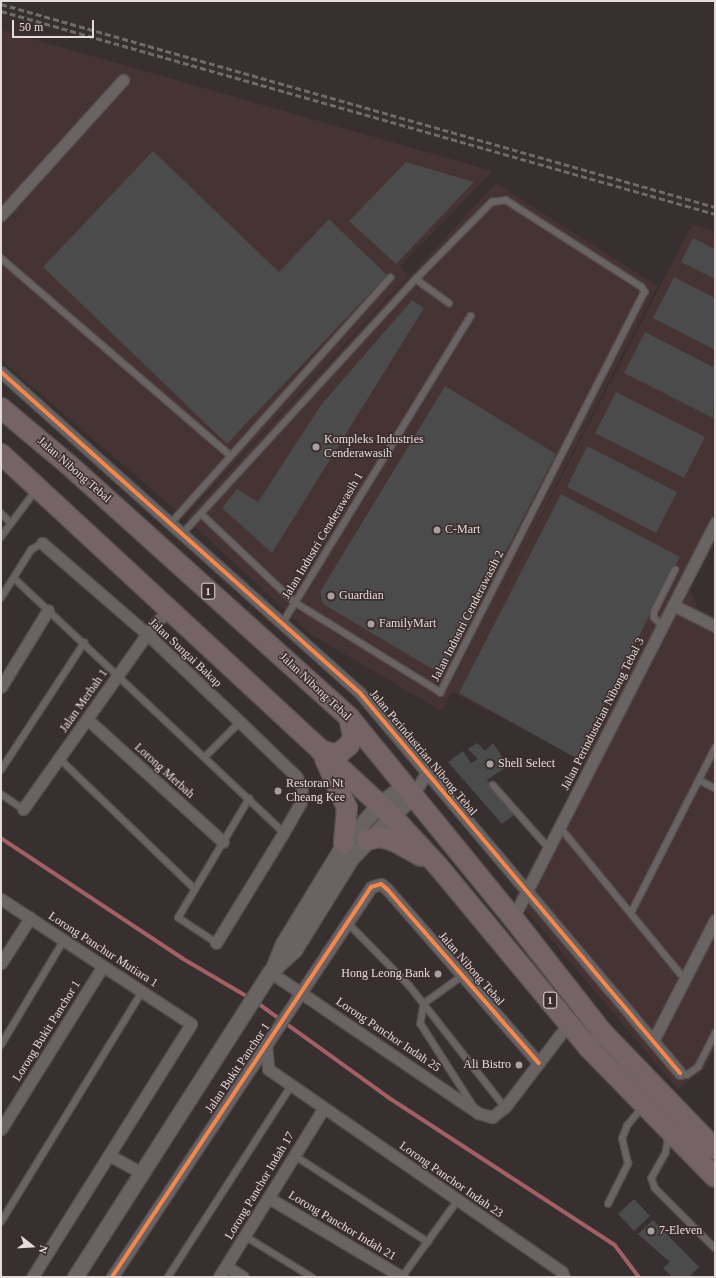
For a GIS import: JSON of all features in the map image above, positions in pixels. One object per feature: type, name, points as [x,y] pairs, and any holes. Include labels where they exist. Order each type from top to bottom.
[{"type":"highway","name":"Jalan Nibong Tebal","points":[[1,408],[69,465],[349,717],[513,918],[602,1032],[715,1149]]},
{"type":"highway","name":"1","points":[[1,454],[386,810],[438,866],[569,1023],[715,1178]]},
{"type":"highway","points":[[320,750],[337,755],[349,745],[353,737],[349,717]]},
{"type":"highway","points":[[320,750],[347,808],[344,844]]},
{"type":"highway","points":[[367,840],[381,837],[396,842],[438,866]]},
{"type":"street","points":[[1,215],[123,80]]},
{"type":"street","name":"Jalan Perindustrian Nibong Tebal","points":[[1,372],[183,533],[360,693],[526,893],[680,1073]]},
{"type":"street","name":"Jalan Perindustrian Nibong Tebal 3","points":[[513,918],[715,522]]},
{"type":"street","name":"Jalan Sungai Bakap","points":[[42,543],[147,634],[296,776],[302,788],[301,802],[284,832]]},
{"type":"street","points":[[673,605],[715,626]]},
{"type":"street","name":"Jalan Merbah 1","points":[[23,809],[147,634],[168,609]]},
{"type":"street","points":[[1,687],[48,610]]},
{"type":"street","name":"Lorong Merbah","points":[[87,719],[223,842]]},
{"type":"street","points":[[409,790],[427,772]]},
{"type":"street","name":"Jalan Bukit Panchor 1","points":[[75,1277],[270,972],[294,950],[351,858],[367,840],[386,810],[409,790]]},
{"type":"street","points":[[270,972],[283,944],[344,844],[386,810]]},
{"type":"street","points":[[216,943],[284,832]]},
{"type":"street","name":"Jalan Bukit Panchor 1","points":[[112,1277],[371,887],[381,884],[387,889]]},
{"type":"street","name":"Jalan Nibong Tebal","points":[[387,889],[539,1063]]},
{"type":"street","name":"Lorong Panchur Mutiara 1","points":[[1,899],[191,1024],[109,1155]]},
{"type":"street","points":[[1,963],[30,918]]},
{"type":"street","points":[[653,1041],[714,922]]},
{"type":"street","name":"Lorong Bukit Panchor 1","points":[[1,1130],[103,966]]},
{"type":"street","name":"Lorong Panchor Indah 25","points":[[270,972],[298,996],[478,1113],[492,1117],[504,1107]]},
{"type":"street","points":[[504,1107],[569,1023]]},
{"type":"street","name":"Lorong Panchor Indah 23","points":[[266,1044],[268,1069],[323,1109],[458,1200],[564,1276]]},
{"type":"street","name":"Lorong Panchor Indah 17","points":[[219,1277],[323,1109]]},
{"type":"street","points":[[32,1277],[109,1155],[142,1173]]},
{"type":"street","name":"Lorong Panchor Indah 21","points":[[269,1198],[402,1277]]},
{"type":"street","points":[[226,1266],[243,1277]]},
{"type":"lane","name":"Jalan Industri Cenderawasih 2","points":[[202,514],[295,603],[441,693],[645,292],[642,287],[506,200],[492,202],[416,279]]},
{"type":"lane","points":[[1,258],[231,456]]},
{"type":"lane","points":[[171,523],[390,278]]},
{"type":"lane","points":[[183,533],[416,279],[448,303]]},
{"type":"lane","name":"Jalan Industri Cenderawasih 1","points":[[282,624],[471,316]]},
{"type":"lane","points":[[1,537],[37,488]]},
{"type":"lane","points":[[1,513],[11,523]]},
{"type":"lane","points":[[1,598],[31,550],[42,543]]},
{"type":"lane","points":[[662,626],[654,618],[654,612],[675,570]]},
{"type":"lane","points":[[14,578],[284,832]]},
{"type":"lane","points":[[1,770],[84,643]]},
{"type":"lane","points":[[205,757],[240,722]]},
{"type":"lane","points":[[631,913],[715,748]]},
{"type":"lane","points":[[59,758],[195,889]]},
{"type":"lane","points":[[699,780],[715,788]]},
{"type":"lane","points":[[493,785],[549,848]]},
{"type":"lane","points":[[1,794],[23,809]]},
{"type":"lane","points":[[216,943],[178,918],[249,799]]},
{"type":"lane","points":[[560,827],[685,979]]},
{"type":"lane","points":[[348,923],[409,985],[504,1107]]},
{"type":"lane","points":[[1,1045],[64,940]]},
{"type":"lane","points":[[463,976],[424,1004],[421,1024],[478,1113]]},
{"type":"lane","points":[[1,1222],[142,992]]},
{"type":"lane","points":[[680,1073],[687,1075],[698,1067],[715,1033]]},
{"type":"lane","points":[[168,1277],[291,1086]]},
{"type":"lane","points":[[608,1204],[628,1164],[622,1139],[627,1126],[644,1104]]},
{"type":"lane","points":[[669,1130],[666,1153],[652,1178],[655,1188],[715,1248]]},
{"type":"lane","points":[[294,1155],[428,1242]]},
{"type":"lane","points":[[402,1277],[458,1200]]},
{"type":"lane","points":[[245,1236],[312,1277]]},
{"type":"shaded area","points":[[1,30],[493,171],[400,266],[409,275],[184,517],[1,360]]},
{"type":"shaded area","points":[[496,183],[657,286],[490,616],[692,224],[715,231],[715,543],[690,589],[698,609],[715,617],[715,1048],[705,1068],[678,1089],[515,897],[587,762],[452,692],[442,711],[312,635],[186,518]]},
{"type":"building","points":[[153,151],[279,272],[329,219],[387,275],[227,444],[43,267]]},
{"type":"building","points":[[406,162],[474,182],[396,264],[349,221]]},
{"type":"building","points":[[693,238],[715,249],[715,279],[681,262]]},
{"type":"building","points":[[674,277],[715,298],[715,350],[653,318]]},
{"type":"building","name":"Kompleks Industries Cenderawasih","points":[[412,300],[424,308],[272,553],[222,508],[237,489],[258,502],[321,405]]},
{"type":"building","points":[[645,332],[715,368],[713,418],[624,373]]},
{"type":"building","name":"C-Mart","points":[[445,386],[556,454],[444,672],[439,673],[323,604],[320,592]]},
{"type":"building","points":[[616,392],[705,437],[684,478],[595,433]]},
{"type":"building","points":[[587,446],[677,492],[656,533],[567,487]]},
{"type":"building","points":[[561,494],[680,557],[576,758],[459,693]]},
{"type":"building","points":[[477,743],[485,751],[493,743],[508,766],[487,780],[514,815],[502,824],[448,762],[463,751],[471,763],[478,759],[468,749]]},
{"type":"building","points":[[634,1199],[650,1216],[634,1231],[618,1214]]},
{"type":"building","points":[[653,1220],[699,1267],[689,1277],[672,1277],[663,1268],[670,1262],[638,1234]]},
{"type":"waterway","points":[[1,838],[182,958],[250,998]]},
{"type":"waterway","points":[[255,1001],[388,1097],[615,1245],[639,1277]]},
{"type":"railway","points":[[1,4],[715,207]]},
{"type":"railway","points":[[1,11],[715,214]]},
{"type":"cycle path","points":[[1,372],[360,693],[680,1073]]},
{"type":"cycle path","points":[[112,1277],[371,887],[381,884],[387,889],[539,1063]]},
{"type":"place","name":"Kompleks Industries Cenderawasih","points":[[316,447]]},
{"type":"place","name":"C-Mart","points":[[437,530]]},
{"type":"place","name":"Guardian","points":[[331,596]]},
{"type":"place","name":"FamilyMart","points":[[371,624]]},
{"type":"place","name":"Shell Select","points":[[490,764]]},
{"type":"place","name":"Restoran Nt Cheang Kee","points":[[278,791]]},
{"type":"place","name":"Hong Leong Bank","points":[[438,974]]},
{"type":"place","name":"Ali Bistro","points":[[519,1065]]},
{"type":"place","name":"7-Eleven","points":[[651,1231]]}]
